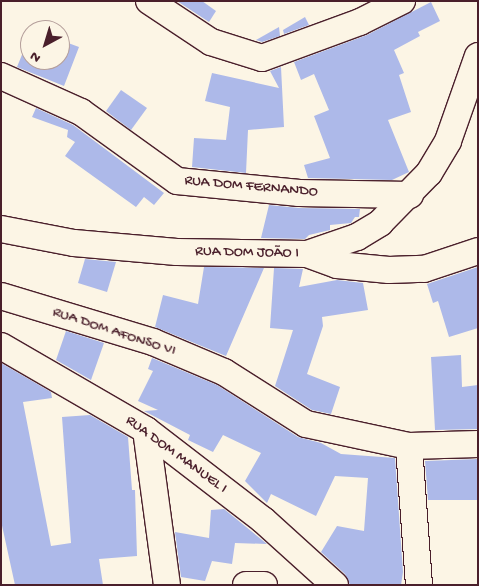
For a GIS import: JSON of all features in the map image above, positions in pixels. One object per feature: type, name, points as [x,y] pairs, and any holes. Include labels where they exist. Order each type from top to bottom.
[{"type":"street","points":[[149,1],[211,42],[262,58],[360,22],[402,1]]},
{"type":"street","name":"RUA DOM JOÃO I","points":[[1,229],[74,243],[177,252],[307,254],[357,237],[380,223],[410,195],[429,173],[448,140],[478,56]]},
{"type":"street","name":"RUA DOM FERNANDO","points":[[1,76],[81,112],[177,181],[299,193],[410,195]]},
{"type":"street","points":[[307,254],[337,265],[389,270],[424,269],[478,251]]},
{"type":"street","name":"RUA DOM AFONSO VI","points":[[1,296],[153,342],[224,372],[306,424],[409,446],[478,444]]},
{"type":"street","name":"RUA DOM MANUEL I","points":[[1,346],[146,430],[263,520],[335,585]]},
{"type":"street","points":[[146,430],[167,585]]},
{"type":"street","points":[[409,446],[419,585]]},
{"type":"street","points":[[246,585],[264,585]]},
{"type":"building","points":[[177,1],[202,1],[216,11],[209,22]]},
{"type":"building","points":[[431,2],[440,21],[418,32],[420,36],[394,50],[404,73],[399,75],[411,112],[388,120],[409,172],[392,180],[308,178],[304,165],[330,158],[314,116],[329,110],[314,74],[301,80],[294,62],[367,35]]},
{"type":"building","points":[[305,17],[309,25],[284,34],[283,30]]},
{"type":"building","points":[[279,27],[280,36],[262,42],[256,40]]},
{"type":"building","points":[[70,44],[79,47],[64,86],[24,70],[70,70]]},
{"type":"building","points":[[281,67],[284,127],[248,130],[246,173],[192,167],[194,138],[226,140],[230,107],[205,101],[212,73],[279,88],[270,71]]},
{"type":"building","points":[[121,90],[147,108],[131,130],[106,111]]},
{"type":"building","points":[[36,108],[73,125],[164,193],[154,205],[144,197],[136,207],[65,156],[75,142],[67,137],[68,130],[32,117]]},
{"type":"building","points":[[269,205],[299,208],[360,209],[359,217],[355,217],[351,223],[330,225],[330,230],[309,235],[305,239],[261,238]]},
{"type":"building","points":[[85,259],[116,262],[107,292],[78,283]]},
{"type":"building","points":[[204,267],[264,268],[226,356],[155,327],[163,295],[198,304]]},
{"type":"building","points":[[478,267],[478,328],[449,337],[438,301],[433,303],[427,284]]},
{"type":"building","points":[[274,268],[303,269],[299,287],[337,280],[363,283],[368,310],[322,317],[323,326],[307,374],[340,387],[331,414],[312,410],[275,386],[293,330],[270,328]]},
{"type":"building","points":[[66,331],[104,343],[91,380],[56,360]]},
{"type":"building","points":[[461,355],[462,387],[478,385],[478,429],[435,430],[431,357]]},
{"type":"building","points":[[152,358],[217,385],[298,437],[321,443],[341,454],[395,458],[403,572],[401,585],[350,585],[345,574],[321,552],[337,526],[364,531],[368,478],[335,476],[316,516],[271,494],[267,503],[245,481],[261,453],[223,435],[213,452],[188,440],[190,435],[144,411],[158,410],[138,401],[153,371],[148,369]]},
{"type":"building","points":[[1,363],[51,392],[52,398],[23,402],[51,546],[71,543],[62,417],[90,415],[128,437],[132,490],[135,490],[137,556],[99,559],[103,585],[15,585],[1,521]]},
{"type":"building","points":[[478,459],[478,500],[428,500],[425,461]]},
{"type":"building","points":[[224,509],[267,544],[235,543],[232,564],[212,561],[205,581],[181,577],[175,532],[209,538],[211,510]]}]
